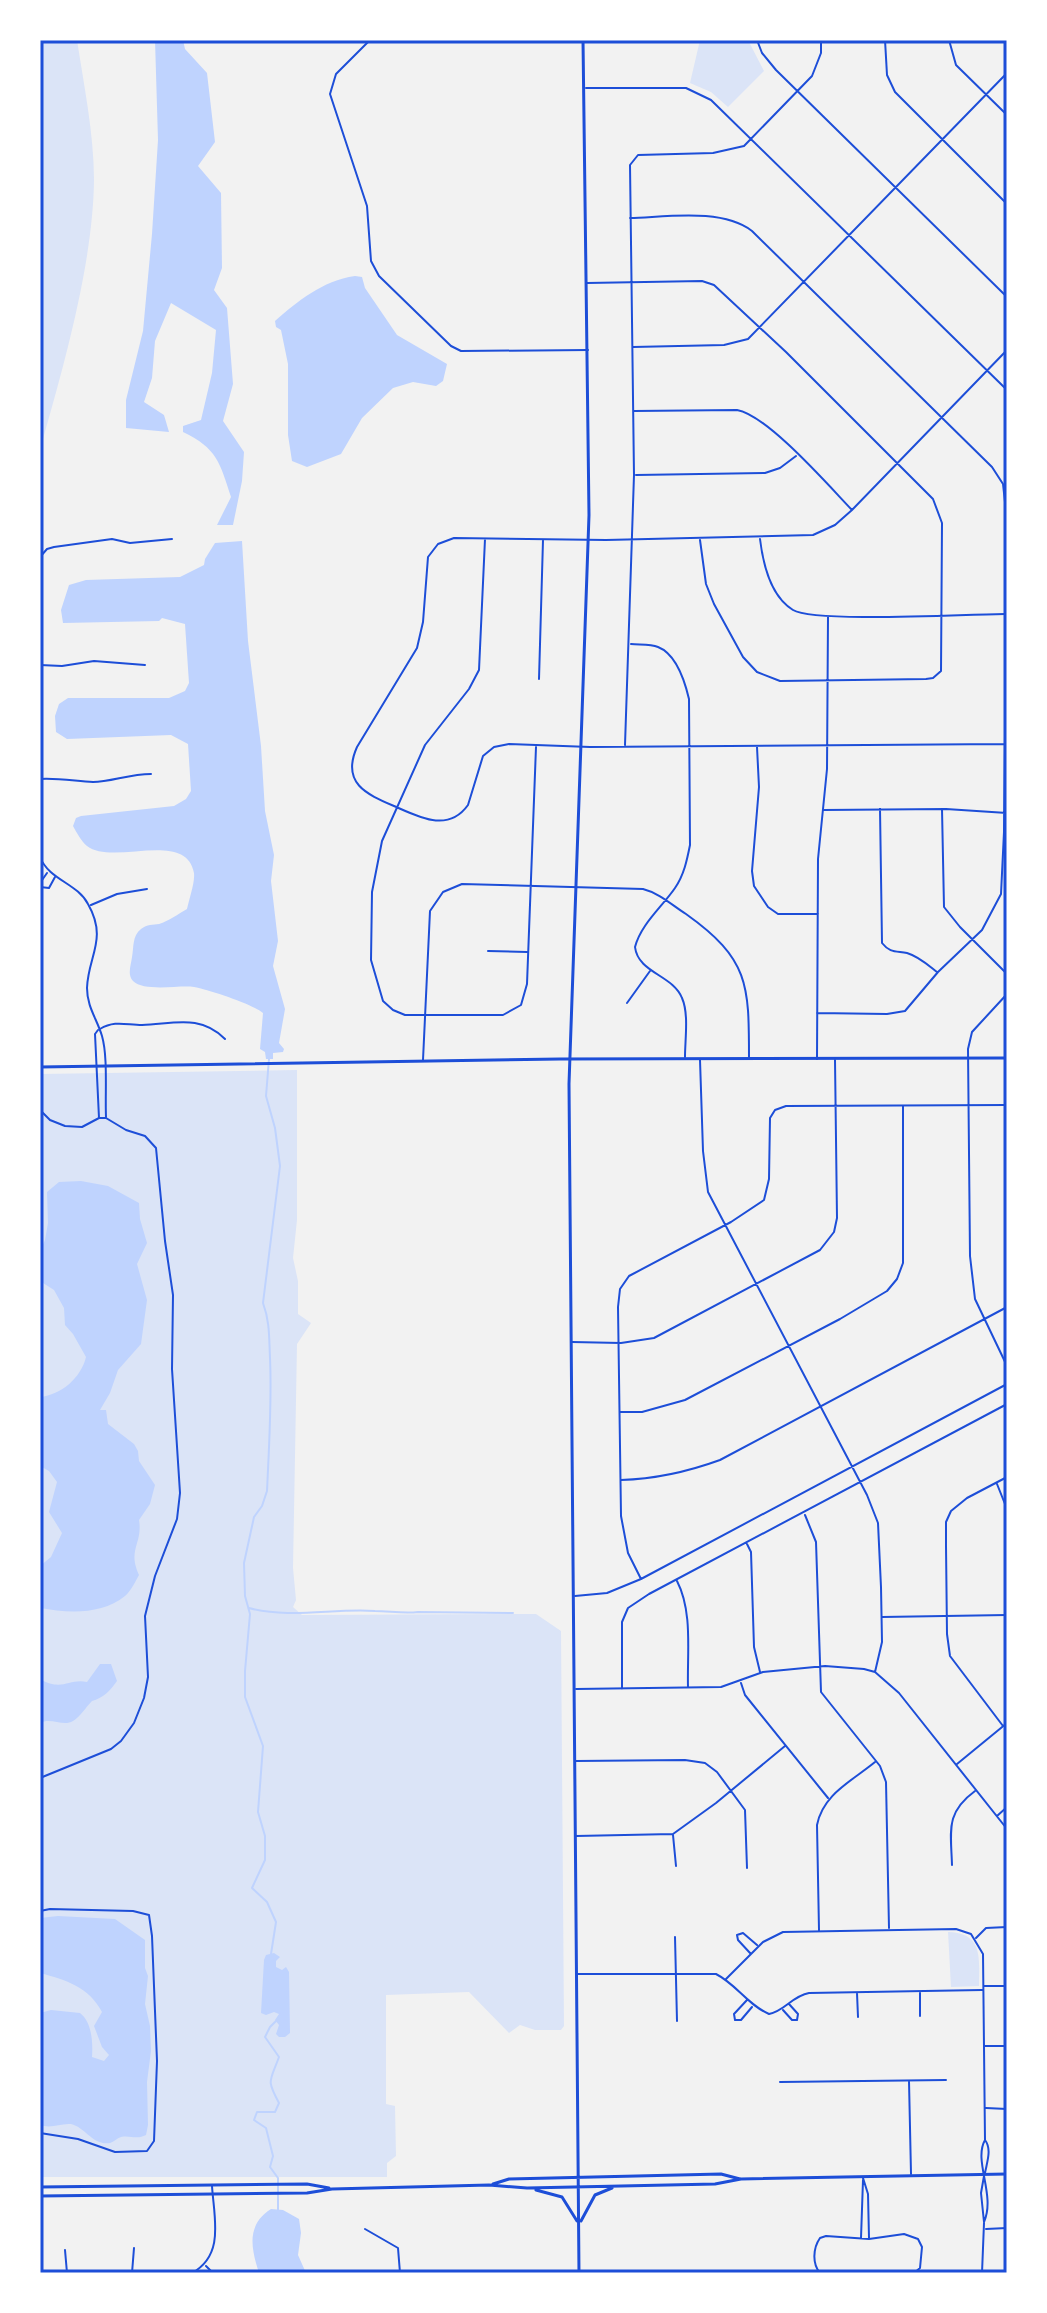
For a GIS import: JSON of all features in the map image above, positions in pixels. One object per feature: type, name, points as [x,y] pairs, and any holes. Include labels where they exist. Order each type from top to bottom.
[{"type":"main road","points":[[579,2273],[570,1059],[589,539],[583,40]]},
{"type":"main road","points":[[40,1067],[570,1059],[1007,1058]]},
{"type":"main road","points":[[489,2185],[509,2179],[721,2174],[741,2179]]},
{"type":"main road","points":[[40,2196],[256,2194],[489,2185],[615,2187],[721,2184],[741,2179],[1007,2174]]},
{"type":"main road","points":[[40,2187],[293,2184],[332,2189]]},
{"type":"main road","points":[[579,2224],[595,2195],[615,2187]]},
{"type":"main road","points":[[527,2188],[562,2197],[579,2224]]},
{"type":"street","points":[[370,40],[336,74],[330,94],[367,206],[371,261],[379,276],[451,346],[461,351],[588,350]]},
{"type":"street","points":[[757,40],[766,58],[797,92],[1007,297]]},
{"type":"street","points":[[625,747],[634,475],[630,165],[638,155],[725,152],[744,146],[812,76],[818,66],[821,40]]},
{"type":"street","points":[[885,40],[887,75],[895,92],[1007,204]]},
{"type":"street","points":[[949,40],[956,65],[1007,115]]},
{"type":"street","points":[[632,347],[724,345],[744,341],[1007,73]]},
{"type":"street","points":[[584,88],[692,90],[711,100],[1007,390]]},
{"type":"street","points":[[630,218],[718,217],[742,223],[942,415],[1000,477],[1007,503],[1007,520]]},
{"type":"street","points":[[587,283],[709,283],[760,328],[933,499],[941,516],[941,671],[933,678],[780,681],[765,677],[749,664],[714,604],[702,565],[700,538]]},
{"type":"street","points":[[1005,744],[501,745],[489,750],[480,763],[468,805],[450,820],[427,820],[363,791],[354,778],[352,764],[357,747],[417,648],[423,622],[428,557],[444,541],[813,535],[835,525],[852,510],[1007,350]]},
{"type":"street","points":[[633,411],[745,411],[761,420],[852,510]]},
{"type":"street","points":[[634,475],[765,473],[780,468],[797,455]]},
{"type":"street","points":[[485,538],[479,670],[469,689],[425,745],[382,841],[374,874],[371,960],[377,987],[387,1006],[399,1013],[425,1017],[498,1016],[517,1008],[526,993],[536,746]]},
{"type":"street","points":[[539,679],[544,538]]},
{"type":"street","points":[[760,538],[763,563],[771,583],[784,602],[798,613],[828,617],[1007,614]]},
{"type":"street","points":[[40,557],[47,549],[112,539],[130,543],[172,539]]},
{"type":"street","points":[[817,1013],[887,1014],[905,1011],[989,920],[1001,894],[1006,813],[1007,548]]},
{"type":"street","points":[[817,1059],[818,859],[828,745],[828,617]]},
{"type":"street","points":[[629,644],[658,647],[668,654],[689,699],[690,845],[681,876],[635,944],[638,959],[676,988],[684,1002],[685,1059]]},
{"type":"street","points":[[40,665],[62,666],[94,661],[145,665]]},
{"type":"street","points":[[757,746],[759,787],[752,871],[754,886],[768,907],[778,914],[818,914]]},
{"type":"street","points":[[40,779],[97,782],[134,774],[151,774]]},
{"type":"street","points":[[880,809],[882,943],[891,952],[907,953],[938,972]]},
{"type":"street","points":[[822,810],[942,809],[1006,813]]},
{"type":"street","points":[[942,809],[944,907],[1007,974]]},
{"type":"street","points":[[40,857],[48,872],[77,892],[90,906],[97,938],[87,991],[90,1010],[102,1037],[106,1118]]},
{"type":"street","points":[[48,872],[40,885],[49,888],[55,877]]},
{"type":"street","points":[[423,1062],[428,919],[432,905],[446,890],[462,884],[643,889],[665,900],[730,952],[738,966],[749,1001],[749,1059]]},
{"type":"street","points":[[90,906],[117,894],[147,889]]},
{"type":"street","points":[[488,951],[528,952]]},
{"type":"street","points":[[627,1003],[651,970]]},
{"type":"street","points":[[1007,994],[972,1032],[968,1058],[970,1256],[975,1299],[1007,1366]]},
{"type":"street","points":[[99,1118],[95,1034],[99,1029],[113,1023],[142,1025],[181,1021],[215,1030],[225,1039]]},
{"type":"street","points":[[700,1059],[703,1151],[708,1192],[861,1483],[878,1523],[882,1642],[875,1672]]},
{"type":"street","points":[[571,1342],[618,1343],[654,1338],[820,1250],[834,1232],[837,1218],[835,1059]]},
{"type":"street","points":[[620,1412],[642,1412],[685,1400],[876,1299],[897,1279],[903,1263],[903,1105]]},
{"type":"street","points":[[641,1579],[628,1553],[621,1516],[618,1296],[629,1276],[764,1200],[767,1192],[770,1118],[775,1110],[786,1106],[1007,1105]]},
{"type":"street","points":[[40,1110],[50,1120],[65,1126],[82,1127],[99,1118],[106,1118],[149,1139],[158,1154],[174,1312],[172,1369],[180,1506],[152,1585],[145,1616],[148,1677],[134,1723],[111,1749],[40,1778]]},
{"type":"street","points":[[621,1480],[686,1472],[720,1460],[1007,1307]]},
{"type":"street","points":[[574,1596],[607,1593],[641,1579],[1007,1384]]},
{"type":"street","points":[[622,1689],[622,1622],[628,1608],[1007,1404]]},
{"type":"street","points":[[1003,1726],[950,1656],[946,1616],[946,1546],[948,1517],[957,1504],[1007,1477]]},
{"type":"street","points":[[997,1483],[1007,1509]]},
{"type":"street","points":[[803,1513],[816,1542],[821,1692],[876,1762],[886,1782],[889,1930]]},
{"type":"street","points":[[746,1543],[751,1552],[754,1647],[760,1674]]},
{"type":"street","points":[[676,1580],[684,1595],[687,1617],[688,1687]]},
{"type":"street","points":[[882,1617],[1007,1615]]},
{"type":"street","points":[[575,1689],[721,1687],[760,1674],[819,1667],[875,1672],[891,1684],[1007,1829]]},
{"type":"street","points":[[741,1681],[745,1695],[828,1798]]},
{"type":"street","points":[[956,1765],[1007,1723]]},
{"type":"street","points":[[575,1836],[673,1834],[785,1746]]},
{"type":"street","points":[[576,1761],[696,1760],[705,1763],[717,1772],[745,1810],[747,1868]]},
{"type":"street","points":[[819,1931],[819,1812],[828,1798],[876,1762]]},
{"type":"street","points":[[952,1865],[953,1813],[962,1800],[976,1790]]},
{"type":"street","points":[[997,1816],[1007,1807]]},
{"type":"street","points":[[673,1834],[676,1866]]},
{"type":"street","points":[[40,1911],[133,1911],[149,1915],[157,2061],[154,2141],[147,2151],[115,2152],[78,2139],[40,2133]]},
{"type":"street","points":[[976,1938],[986,1928],[1007,1927]]},
{"type":"street","points":[[726,1979],[758,1946],[776,1934],[956,1929],[976,1938],[983,1954],[985,2140],[982,2145],[989,2211],[984,2222]]},
{"type":"street","points":[[751,1953],[738,1940],[738,1933],[743,1933],[758,1946]]},
{"type":"street","points":[[675,1937],[677,2021]]},
{"type":"street","points":[[577,1974],[710,1973],[726,1979],[754,2005],[769,2014],[782,2010],[797,1996],[809,1993],[1007,1986]]},
{"type":"street","points":[[920,1991],[920,2016]]},
{"type":"street","points":[[857,1992],[858,2017]]},
{"type":"street","points":[[748,1999],[734,2014],[735,2020],[741,2020],[754,2005]]},
{"type":"street","points":[[782,2010],[792,2020],[797,2020],[798,2014],[789,2003]]},
{"type":"street","points":[[984,2046],[1007,2046]]},
{"type":"street","points":[[780,2082],[946,2080]]},
{"type":"street","points":[[909,2081],[911,2175]]},
{"type":"street","points":[[985,2108],[1007,2109]]},
{"type":"street","points":[[982,2273],[984,2222],[981,2193],[989,2156],[989,2144],[985,2140]]},
{"type":"street","points":[[861,2239],[863,2176]]},
{"type":"street","points":[[863,2176],[868,2194],[869,2239]]},
{"type":"street","points":[[192,2273],[205,2265],[212,2255],[216,2237],[212,2185]]},
{"type":"street","points":[[984,2229],[1007,2228]]},
{"type":"street","points":[[365,2229],[398,2248],[400,2273]]},
{"type":"street","points":[[818,2273],[814,2256],[820,2238],[869,2239],[904,2234],[918,2239],[922,2247],[923,2259],[914,2273]]},
{"type":"street","points":[[132,2273],[134,2248]]},
{"type":"street","points":[[65,2250],[67,2273]]},
{"type":"street","points":[[205,2265],[213,2273]]},
{"type":"shaded area","points":[[40,40],[77,40],[94,180],[83,281],[40,450]]},
{"type":"shaded area","points":[[700,40],[748,40],[764,71],[728,107],[711,92],[690,83]]},
{"type":"shaded area","points":[[297,1070],[297,1220],[293,1258],[298,1281],[298,1314],[311,1323],[297,1344],[293,1568],[296,1600],[293,1607],[302,1615],[536,1614],[561,1631],[564,2026],[561,2030],[535,2030],[520,2025],[509,2033],[469,1992],[386,1995],[386,2104],[395,2106],[396,2156],[387,2163],[387,2177],[40,2177],[40,1074]]},
{"type":"shaded area","points":[[948,1932],[968,1937],[974,1942],[979,1957],[979,1986],[951,1987]]},
{"type":"water","points":[[155,40],[183,40],[185,49],[207,73],[215,142],[198,166],[221,193],[222,268],[214,290],[227,308],[233,384],[223,421],[244,452],[233,525],[217,525],[231,497],[216,458],[203,444],[183,432],[183,426],[201,420],[212,373],[216,330],[171,303],[155,341],[152,378],[144,402],[164,415],[169,432],[126,428],[126,400],[143,331],[152,234],[158,140]]},
{"type":"water","points":[[355,276],[362,277],[365,288],[397,335],[447,364],[443,381],[436,386],[413,382],[393,388],[362,418],[341,454],[307,467],[292,461],[288,435],[288,364],[281,330],[276,327],[275,321],[321,287]]},
{"type":"water","points":[[242,541],[248,641],[261,746],[265,811],[274,855],[271,881],[278,941],[273,966],[285,1009],[279,1043],[284,1049],[283,1052],[273,1053],[273,1059],[266,1059],[265,1052],[260,1049],[263,1013],[258,1009],[201,989],[145,986],[131,979],[134,942],[138,932],[187,909],[194,877],[188,860],[178,853],[163,850],[99,851],[87,846],[73,826],[76,818],[81,816],[174,806],[186,799],[191,791],[188,744],[171,735],[67,739],[56,732],[55,716],[59,704],[68,698],[169,698],[185,691],[189,683],[185,624],[162,618],[159,621],[63,623],[61,610],[69,585],[86,580],[180,577],[204,565],[215,543]]},
{"type":"water","points":[[81,1181],[108,1186],[139,1203],[147,1243],[137,1264],[147,1300],[141,1344],[118,1370],[100,1410],[106,1410],[108,1424],[134,1444],[139,1461],[155,1485],[150,1504],[139,1520],[134,1559],[139,1575],[131,1589],[106,1607],[62,1611],[40,1608],[40,1566],[51,1557],[62,1533],[49,1512],[57,1482],[49,1471],[40,1466],[40,1397],[55,1393],[69,1384],[80,1372],[86,1357],[65,1325],[64,1308],[54,1290],[40,1281],[40,1251],[48,1223],[47,1192],[59,1182]]},
{"type":"water","points":[[100,1664],[111,1664],[117,1681],[109,1691],[92,1701],[73,1721],[40,1723],[40,1679],[60,1685],[87,1682]]},
{"type":"water","points":[[40,1918],[115,1919],[145,1940],[148,1976],[145,2004],[151,2051],[146,2135],[121,2137],[104,2143],[71,2124],[40,2125],[40,2013],[51,2010],[80,2013],[89,2027],[92,2057],[104,2061],[109,2055],[102,2047],[94,2026],[102,2012],[97,2003],[76,1986],[40,1973]]},
{"type":"water","points":[[274,1953],[280,1957],[276,1967],[282,1970],[286,1967],[289,1972],[290,2033],[285,2037],[276,2034],[279,2025],[275,2020],[279,2014],[261,2013],[264,1960],[266,1955]]},
{"type":"water","points":[[271,2209],[283,2210],[299,2219],[298,2255],[306,2273],[259,2273],[254,2255],[254,2230],[257,2222]]},
{"type":"waterway","points":[[269,1059],[266,1096],[275,1128],[280,1166],[263,1303],[269,1330],[271,1375],[267,1491],[254,1517],[244,1563],[245,1596],[250,1614],[245,1697],[263,1746],[258,1812],[265,1836],[265,1860],[252,1888],[267,1902],[276,1922],[271,1954]]},
{"type":"waterway","points":[[249,1608],[280,1613],[359,1610],[513,1613]]},
{"type":"waterway","points":[[276,2021],[265,2037],[279,2057],[271,2080],[279,2103],[275,2112],[257,2112],[254,2120],[266,2128],[273,2156],[270,2167],[278,2178],[278,2210]]}]
